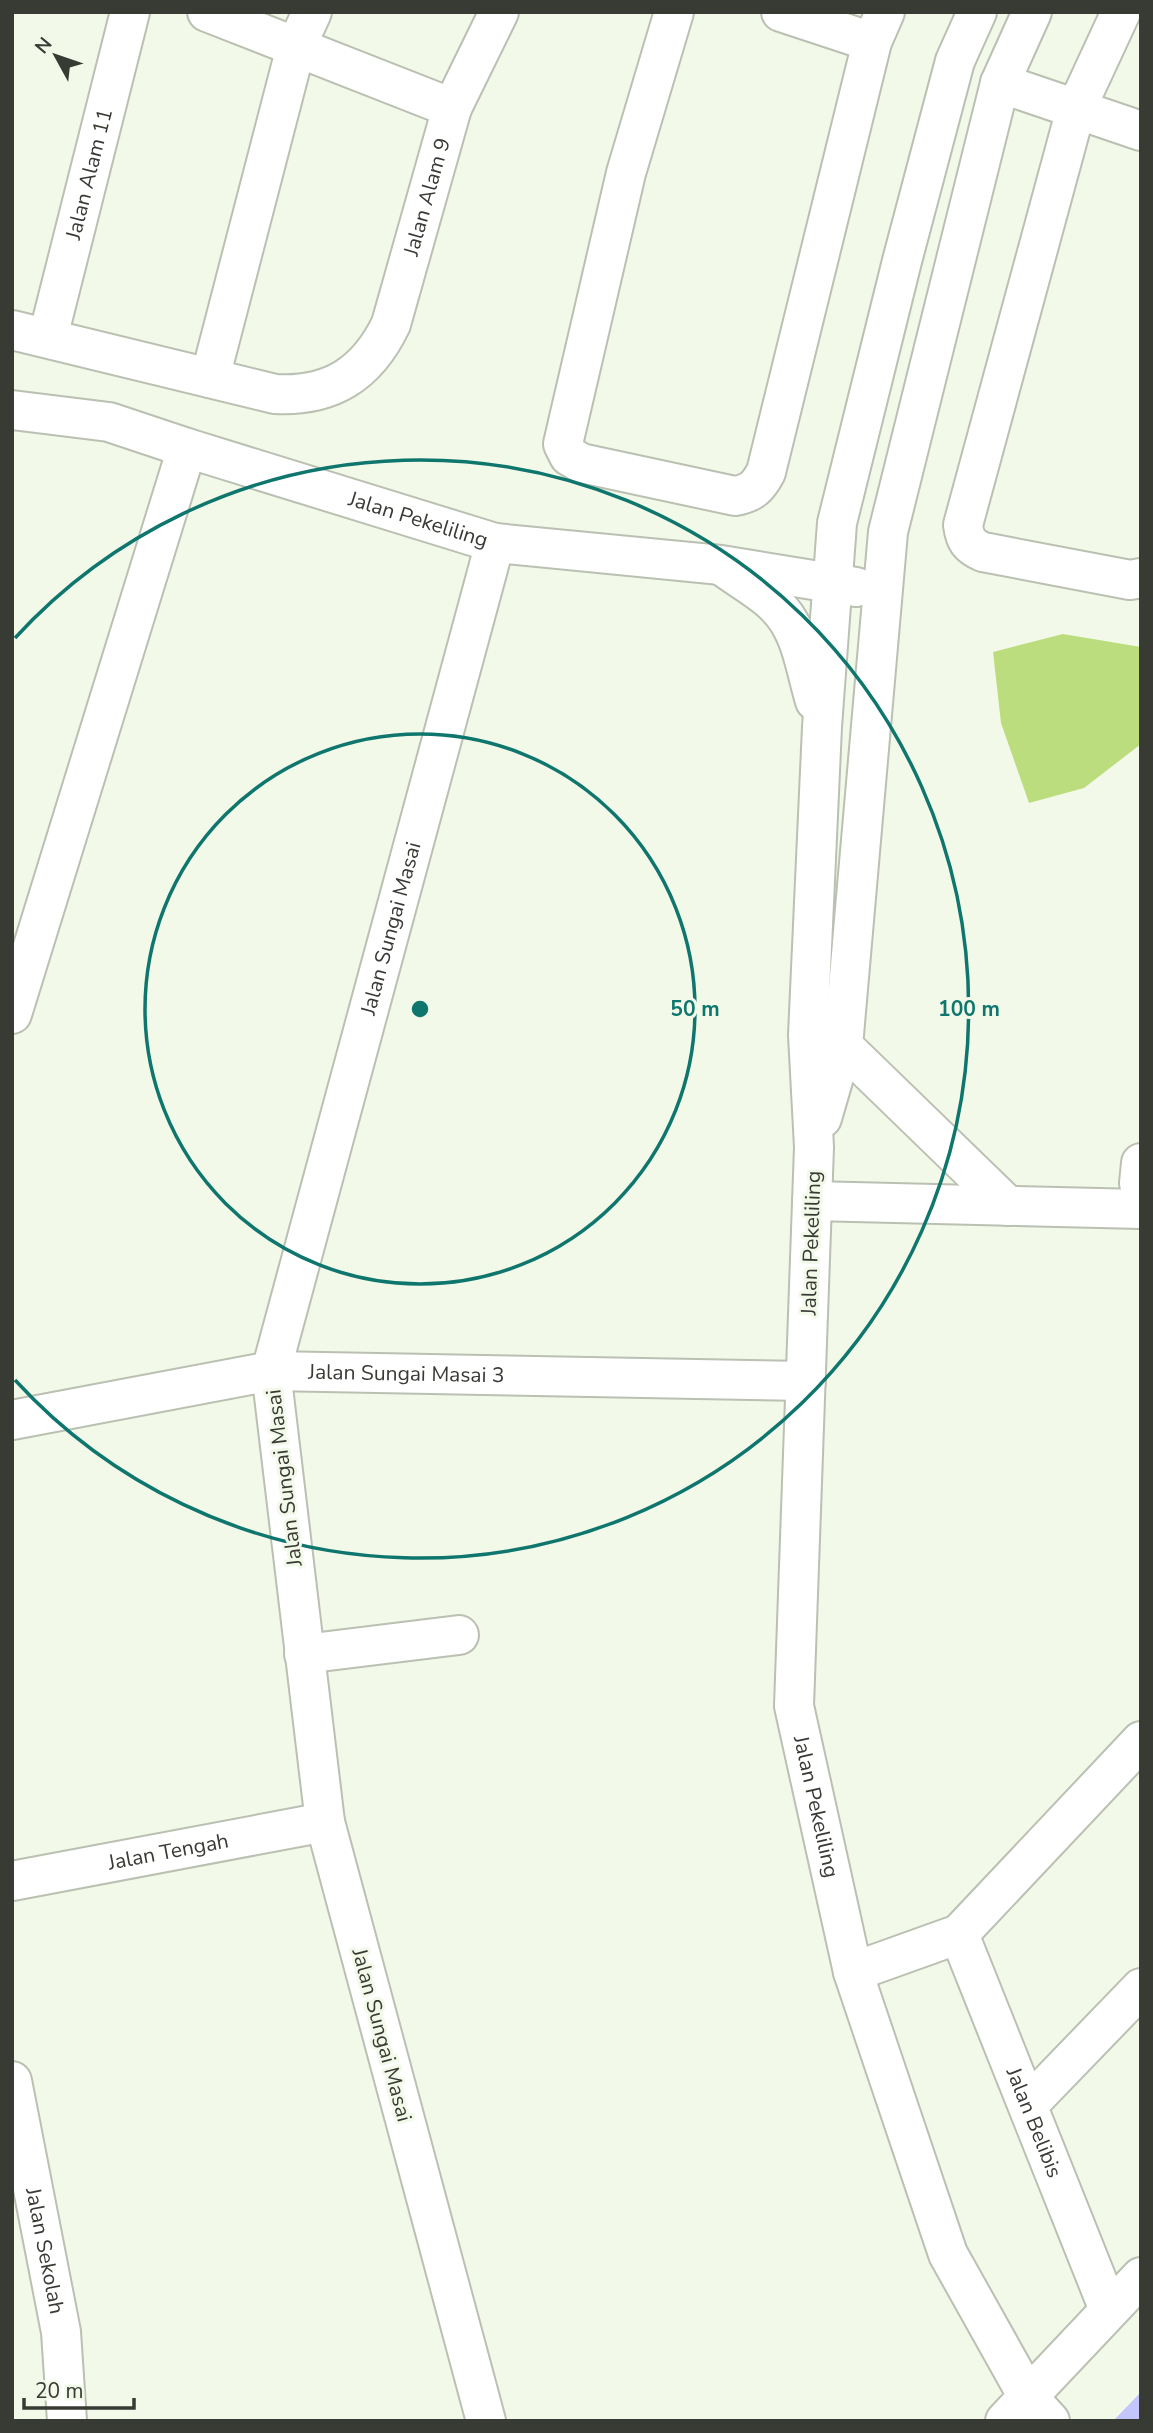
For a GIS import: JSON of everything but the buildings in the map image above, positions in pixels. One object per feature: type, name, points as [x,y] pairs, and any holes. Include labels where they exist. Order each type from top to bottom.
[{"type":"street","name":"Jalan Alam 11","points":[[30,334],[130,12]]},
{"type":"street","points":[[207,12],[452,108]]},
{"type":"street","points":[[210,378],[296,47],[312,12]]},
{"type":"street","name":"Jalan Alam 9","points":[[30,334],[275,394],[296,395],[320,391],[349,377],[367,363],[391,324],[452,108],[499,12]]},
{"type":"street","points":[[674,12],[626,173],[563,444],[569,456],[581,463],[735,496],[749,493],[758,486],[766,472],[879,27],[781,12]]},
{"type":"street","points":[[833,583],[837,523],[898,274],[955,61],[977,12]]},
{"type":"street","points":[[882,592],[888,532],[1000,83],[1032,12]]},
{"type":"street","points":[[1121,12],[1076,109],[963,525],[964,537],[972,547],[983,552],[1130,580],[1141,578]]},
{"type":"street","points":[[1000,83],[1141,131]]},
{"type":"street","name":"Jalan Pekeliling","points":[[12,410],[109,422],[495,543],[721,565],[882,592],[843,1046],[814,1147]]},
{"type":"street","points":[[12,1014],[187,448]]},
{"type":"street","name":"Jalan Sungai Masai","points":[[486,2421],[325,1822],[271,1371],[495,543]]},
{"type":"street","points":[[721,565],[762,594],[788,620],[797,636],[822,727]]},
{"type":"street","name":"Jalan Pekeliling","points":[[833,583],[822,727],[808,1035],[814,1147],[794,1706],[853,1972],[948,2254],[1027,2413]]},
{"type":"street","points":[[843,1046],[1008,1206]]},
{"type":"street","points":[[1141,1163],[1141,1194]]},
{"type":"street","points":[[812,1201],[1141,1209]]},
{"type":"street","name":"Jalan Sungai Masai 3","points":[[12,1420],[271,1371],[806,1381]]},
{"type":"street","points":[[304,1654],[458,1635]]},
{"type":"street","points":[[853,1972],[960,1934],[1141,1741]]},
{"type":"street","name":"Jalan Tengah","points":[[12,1881],[325,1822]]},
{"type":"street","name":"Jalan Belibis","points":[[960,1934],[1109,2310]]},
{"type":"street","points":[[1028,2105],[1141,1988]]},
{"type":"street","name":"Jalan Sekolah","points":[[12,2081],[61,2332],[67,2421]]},
{"type":"street","points":[[1027,2413],[1109,2310],[1141,2277]]},
{"type":"shaded area","points":[[1063,634],[1141,647],[1141,744],[1084,788],[1029,803],[1001,723],[993,652]]}]
